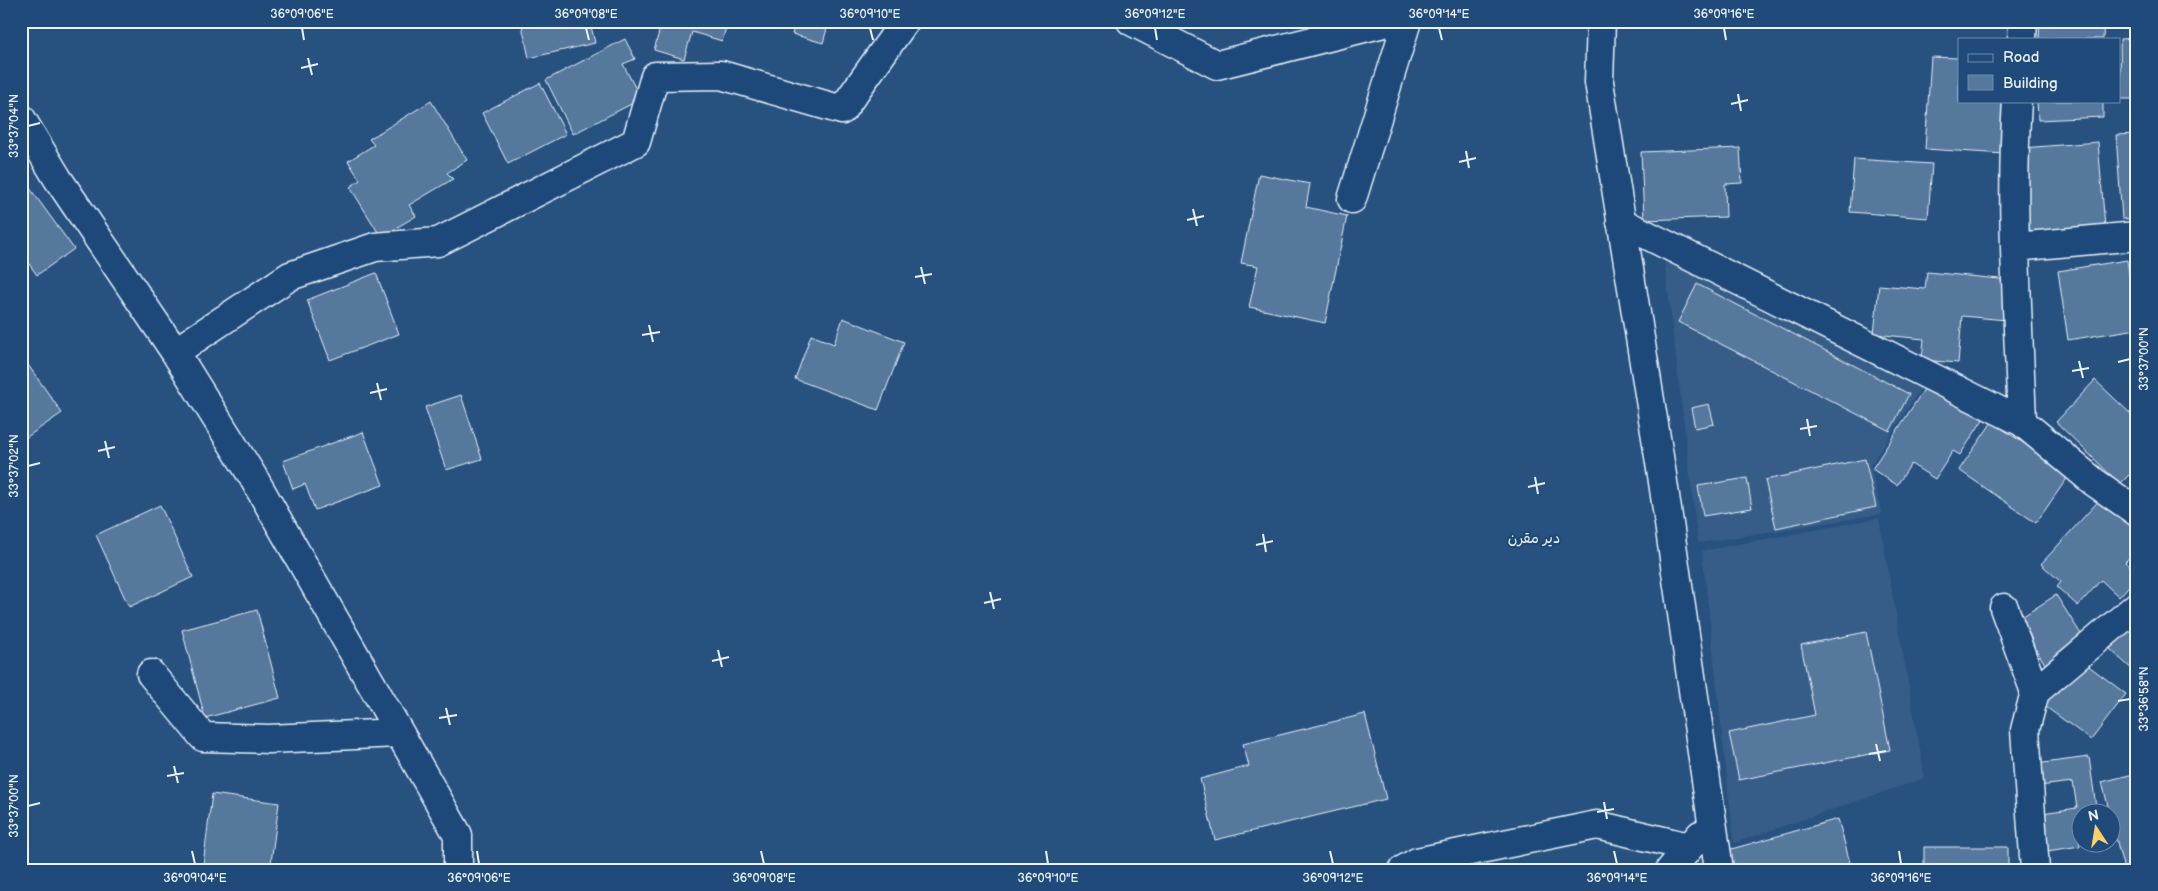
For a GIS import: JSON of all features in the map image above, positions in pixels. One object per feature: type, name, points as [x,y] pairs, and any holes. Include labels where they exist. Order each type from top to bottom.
[{"type":"street","points":[[175,352],[290,276],[376,246],[438,242],[636,142],[655,76],[721,75],[842,110],[905,21]]},
{"type":"street","points":[[1131,21],[1217,64],[1392,21]]},
{"type":"street","points":[[1352,199],[1407,21]]},
{"type":"street","points":[[1601,21],[1600,82],[1662,475],[1719,870]]},
{"type":"street","points":[[2022,38],[2023,21]]},
{"type":"street","points":[[2017,102],[2015,131],[2015,247],[2022,422]]},
{"type":"street","points":[[21,118],[58,179],[175,352],[253,477],[458,835],[458,870]]},
{"type":"street","points":[[1622,222],[2022,422],[2094,482],[2137,512]]},
{"type":"street","points":[[2015,247],[2137,236]]},
{"type":"street","points":[[2035,692],[2137,606]]},
{"type":"street","points":[[2004,608],[2035,692],[2025,730],[2035,870]]},
{"type":"street","points":[[151,674],[203,737],[269,739],[398,732]]},
{"type":"street","points":[[1670,870],[1712,820]]},
{"type":"street","points":[[1403,870],[1417,862],[1597,825],[1689,847]]},
{"type":"shaded area","points":[[1664,258],[1921,388],[1870,466],[1882,514],[1698,543]]},
{"type":"shaded area","points":[[1879,518],[1925,778],[1734,843],[1702,551]]},
{"type":"building","points":[[521,21],[594,21],[590,22],[595,43],[529,58]]},
{"type":"building","points":[[662,21],[728,21],[722,41],[692,32],[684,59],[654,50]]},
{"type":"building","points":[[796,21],[829,21],[823,43],[792,34]]},
{"type":"building","points":[[2040,21],[2104,21],[2103,38],[2039,38]]},
{"type":"building","points":[[2137,38],[2137,99],[2121,99],[2120,39]]},
{"type":"building","points":[[625,39],[635,59],[623,64],[641,99],[573,134],[546,80]]},
{"type":"building","points":[[1931,57],[1958,58],[1958,102],[2008,102],[2005,154],[1925,149]]},
{"type":"building","points":[[540,83],[566,134],[508,164],[482,113]]},
{"type":"building","points":[[431,101],[467,160],[447,173],[453,179],[409,205],[416,216],[381,237],[350,187],[360,180],[348,161],[374,145],[369,139]]},
{"type":"building","points":[[2037,102],[2103,102],[2103,117],[2038,120]]},
{"type":"building","points":[[2137,134],[2137,218],[2122,219],[2116,135]]},
{"type":"building","points":[[2098,142],[2105,227],[2030,234],[2023,148]]},
{"type":"building","points":[[1740,148],[1742,183],[1725,184],[1726,217],[1644,220],[1641,152]]},
{"type":"building","points":[[1854,159],[1932,164],[1928,218],[1850,212]]},
{"type":"building","points":[[1259,174],[1310,184],[1306,207],[1347,216],[1325,323],[1249,307],[1258,266],[1241,263]]},
{"type":"building","points":[[21,176],[74,249],[37,275],[27,261],[21,266]]},
{"type":"building","points":[[2127,260],[2137,329],[2068,340],[2058,271]]},
{"type":"building","points":[[1927,272],[2010,280],[2006,320],[1962,316],[1958,363],[1922,360],[1924,339],[1874,334],[1879,285],[1925,289]]},
{"type":"building","points":[[376,273],[399,334],[330,360],[307,300]]},
{"type":"building","points":[[1697,284],[1909,394],[1890,431],[1678,322]]},
{"type":"building","points":[[843,318],[904,342],[878,410],[795,379],[811,335],[834,344]]},
{"type":"building","points":[[21,355],[62,413],[21,441]]},
{"type":"building","points":[[2095,380],[2134,417],[2137,414],[2137,467],[2120,484],[2056,422]]},
{"type":"building","points":[[1928,383],[1984,418],[1960,455],[1953,451],[1935,479],[1911,464],[1897,485],[1872,469]]},
{"type":"building","points":[[461,395],[482,459],[446,470],[425,407]]},
{"type":"building","points":[[1709,404],[1714,424],[1695,428],[1691,408]]},
{"type":"building","points":[[1992,422],[2070,474],[2036,523],[1959,470]]},
{"type":"building","points":[[363,432],[383,485],[315,510],[305,484],[293,489],[283,461]]},
{"type":"building","points":[[1865,459],[1876,507],[1776,528],[1765,480]]},
{"type":"building","points":[[1747,478],[1752,508],[1703,516],[1698,486]]},
{"type":"building","points":[[2104,495],[2137,525],[2137,549],[2125,562],[2137,572],[2137,577],[2119,597],[2101,580],[2078,606],[2057,587],[2061,582],[2041,564]]},
{"type":"building","points":[[160,505],[193,577],[129,607],[96,535]]},
{"type":"building","points":[[2056,595],[2086,642],[2047,667],[2017,620]]},
{"type":"building","points":[[257,610],[280,698],[205,718],[182,630]]},
{"type":"building","points":[[2137,621],[2137,674],[2110,649]]},
{"type":"building","points":[[1866,632],[1890,750],[1739,780],[1729,733],[1815,715],[1801,645]]},
{"type":"building","points":[[2078,658],[2126,694],[2091,740],[2042,704]]},
{"type":"building","points":[[1365,714],[1386,799],[1215,840],[1200,779],[1249,766],[1243,744]]},
{"type":"building","points":[[2089,757],[2096,804],[2076,804],[2073,782],[2039,786],[2036,764]]},
{"type":"building","points":[[2137,773],[2137,870],[2124,870],[2120,854],[2120,804],[2108,804],[2102,782]]},
{"type":"building","points":[[212,794],[279,803],[270,870],[248,870],[203,865]]},
{"type":"building","points":[[2070,809],[2070,848],[2047,851],[2042,813]]},
{"type":"building","points":[[1838,819],[1852,870],[1734,870],[1728,850]]},
{"type":"building","points":[[1924,847],[2008,847],[2008,870],[1924,870]]},
{"type":"district","name":"دير مقرن","points":[[1534,538]]}]
